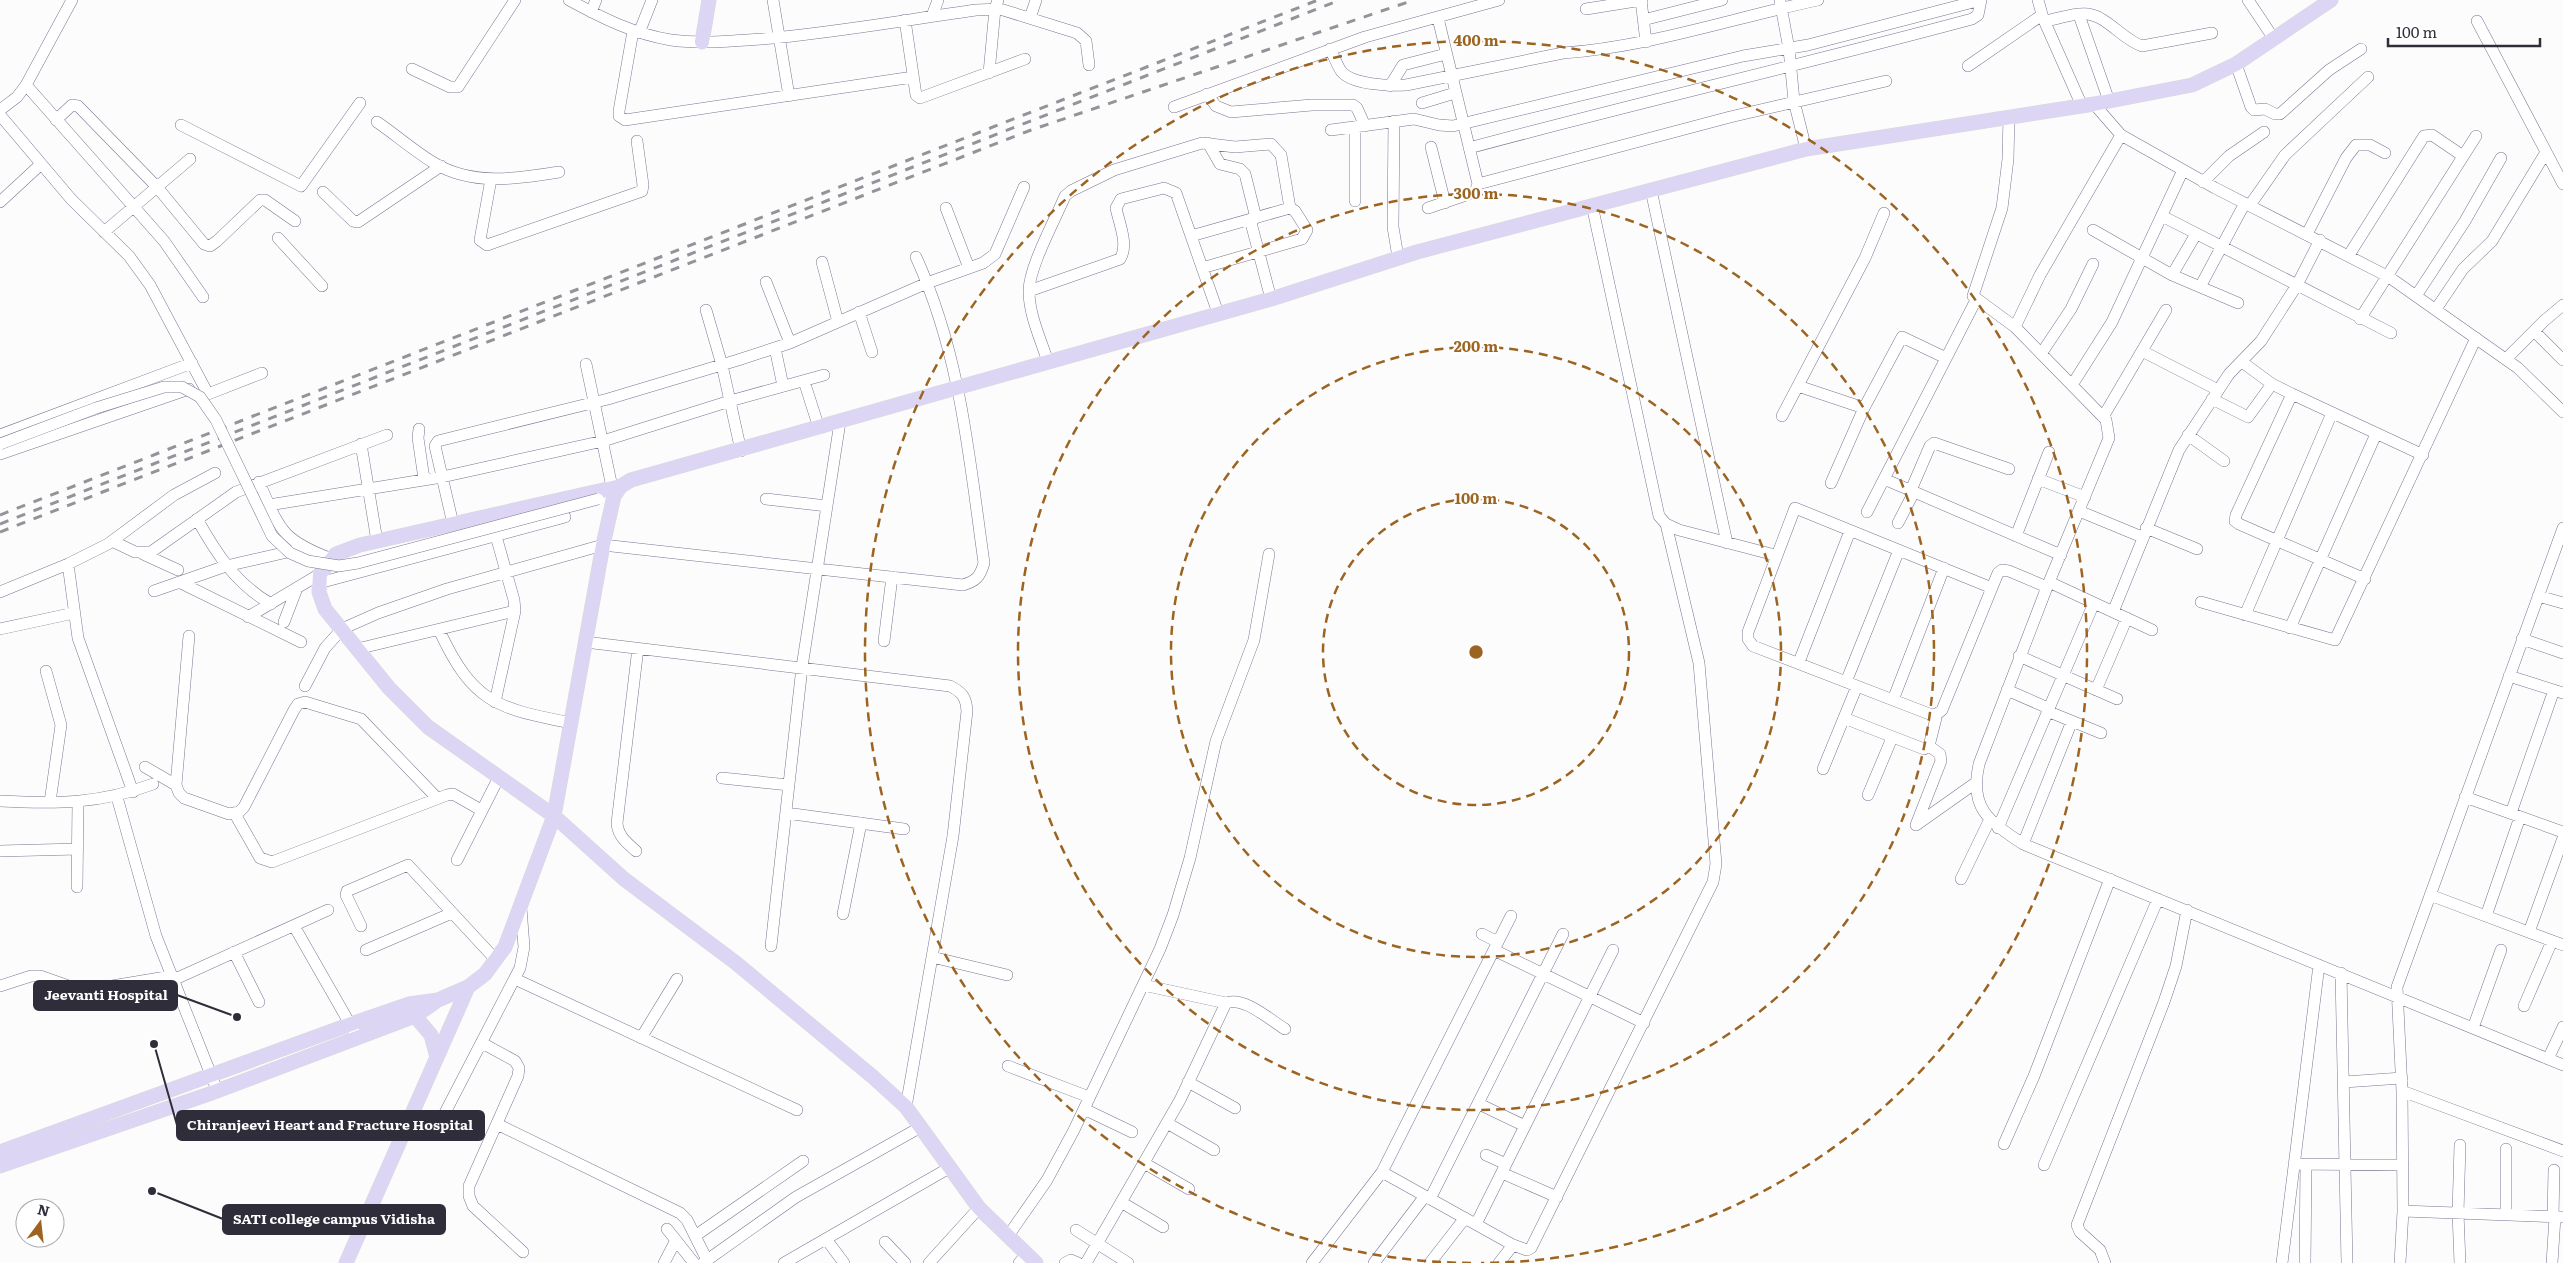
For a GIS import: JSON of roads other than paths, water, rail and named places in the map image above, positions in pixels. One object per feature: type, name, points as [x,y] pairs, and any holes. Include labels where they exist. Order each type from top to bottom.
[{"type":"main road","points":[[702,42],[709,0]]},
{"type":"main road","points":[[1027,1260],[1008,1236],[979,1208],[919,1128],[906,1107],[736,963],[624,879],[554,816],[428,727],[388,688],[325,609],[319,592],[319,579],[336,554],[377,541],[616,490],[645,475],[741,451],[1271,299],[1398,257],[1806,149],[2088,105],[2192,85],[2236,64],[2331,0]]},
{"type":"main road","points":[[0,1166],[218,1090],[415,1016],[438,1000],[468,988],[485,974],[505,947],[554,816],[603,545],[616,490]]},
{"type":"main road","points":[[346,1263],[468,988]]},
{"type":"main road","points":[[0,1152],[351,1024],[410,1004],[438,1000]]},
{"type":"main road","points":[[415,1016],[431,1035],[437,1057]]},
{"type":"street","points":[[0,110],[17,97],[26,84],[72,0]]},
{"type":"street","points":[[412,69],[450,88],[458,86],[515,0]]},
{"type":"street","points":[[569,0],[636,32],[671,40],[702,42],[777,37],[932,16],[997,4],[1084,37],[1089,65]]},
{"type":"street","points":[[591,12],[596,0]]},
{"type":"street","points":[[652,0],[636,32],[619,111],[621,119],[913,77]]},
{"type":"street","points":[[773,0],[777,37],[788,96]]},
{"type":"street","points":[[932,16],[938,0]]},
{"type":"street","points":[[1030,18],[1036,0]]},
{"type":"street","points":[[1174,107],[1365,37],[1499,0]]},
{"type":"street","points":[[1586,9],[1641,0],[1646,42]]},
{"type":"street","points":[[1643,20],[1722,0]]},
{"type":"street","points":[[1330,49],[1341,71],[1347,76],[1390,86],[1452,76],[1563,53],[1580,53],[1646,42],[1781,4],[1818,0]]},
{"type":"street","points":[[1331,130],[1414,118],[1439,125],[1462,124],[1743,56],[1790,49],[1982,0],[1978,15],[1972,19],[1791,67],[1628,105],[1469,148]]},
{"type":"street","points":[[2038,0],[2044,18],[2088,105],[2121,135],[2204,182],[2320,240],[2388,277],[2518,368],[2563,412]]},
{"type":"street","points":[[2248,0],[2274,39]]},
{"type":"street","points":[[989,73],[997,4]]},
{"type":"street","points":[[1781,4],[1790,49],[1794,101],[1806,149]]},
{"type":"street","points":[[2079,14],[2109,101]]},
{"type":"street","points":[[1968,66],[2044,18],[2079,14],[2096,17],[2135,44],[2142,46],[2212,33]]},
{"type":"street","points":[[1428,208],[1475,192],[1478,184],[1438,18]]},
{"type":"street","points":[[905,20],[916,95],[920,98],[1025,59]]},
{"type":"street","points":[[2477,22],[2563,184]]},
{"type":"street","points":[[2236,64],[2251,107],[2254,110],[2265,109],[2275,114],[2280,114],[2329,70],[2361,49]]},
{"type":"street","points":[[1390,86],[1403,65],[1446,54]]},
{"type":"street","points":[[2200,287],[2221,247],[2248,204],[2285,155],[2368,77]]},
{"type":"street","points":[[1478,184],[1624,144],[1794,101],[1886,81]]},
{"type":"street","points":[[26,84],[164,241],[204,296]]},
{"type":"street","points":[[1422,103],[1455,93]]},
{"type":"street","points":[[1207,94],[1216,106],[1231,112],[1312,105],[1353,105],[1357,108],[1360,126],[1355,201]]},
{"type":"street","points":[[181,125],[302,186],[360,103]]},
{"type":"street","points":[[56,120],[72,105],[78,106],[157,187],[204,244],[210,246],[218,242],[260,200],[265,200],[295,221]]},
{"type":"street","points":[[0,115],[40,165],[128,256],[150,285],[208,394],[262,373]]},
{"type":"street","points":[[2009,116],[2008,159],[2002,208],[1972,292],[1976,300],[2015,327],[2103,417],[2109,428],[2109,438],[2048,584],[1979,764],[1974,784],[1981,809],[1994,823],[2023,844],[2563,1065]]},
{"type":"street","points":[[1394,121],[1393,227],[1398,257]]},
{"type":"street","points":[[377,122],[441,166],[459,173],[491,179],[524,178],[559,172]]},
{"type":"street","points":[[2204,182],[2230,156],[2264,132]]},
{"type":"street","points":[[2015,327],[2040,275],[2121,135]]},
{"type":"street","points":[[2348,255],[2424,136],[2432,135],[2464,156]]},
{"type":"street","points":[[2360,320],[2476,136]]},
{"type":"street","points":[[491,179],[480,240],[487,245],[642,190],[643,185],[637,141]]},
{"type":"street","points":[[1208,142],[1220,164],[1240,169],[1245,174],[1259,252],[1271,299]]},
{"type":"street","points":[[1048,362],[1034,320],[1029,290],[1035,266],[1065,196],[1071,191],[1114,170],[1208,142],[1235,147],[1271,144],[1276,147],[1281,155],[1290,208]]},
{"type":"street","points":[[2307,234],[2346,158],[2356,145],[2370,144],[2385,153]]},
{"type":"street","points":[[1431,148],[1444,203]]},
{"type":"street","points":[[2436,309],[2463,269],[2492,241],[2546,152]]},
{"type":"street","points":[[2416,296],[2465,221],[2501,158]]},
{"type":"street","points":[[104,232],[190,159]]},
{"type":"street","points":[[0,202],[40,165]]},
{"type":"street","points":[[323,192],[353,221],[358,222],[441,166]]},
{"type":"street","points":[[2072,385],[2112,322],[2183,170]]},
{"type":"street","points":[[453,524],[435,446],[438,441],[595,402],[775,348],[928,283],[991,259],[995,254],[1024,187]]},
{"type":"street","points":[[1029,290],[1120,259],[1124,253],[1124,244],[1116,208],[1121,199],[1164,188],[1171,189],[1176,193],[1218,313]]},
{"type":"street","points":[[1651,190],[1733,544]]},
{"type":"street","points":[[1382,1172],[1513,1245],[1527,1250],[1531,1248],[1713,882],[1716,864],[1699,663],[1666,524],[1659,516],[1655,504],[1592,206]]},
{"type":"street","points":[[946,208],[969,268]]},
{"type":"street","points":[[1191,236],[1290,208],[1295,211],[1306,230],[1305,237],[1202,268]]},
{"type":"street","points":[[1782,416],[1865,258],[1884,213]]},
{"type":"street","points":[[2162,216],[2297,285],[2360,320],[2390,333]]},
{"type":"street","points":[[2093,230],[2172,274],[2238,303]]},
{"type":"street","points":[[2172,274],[2196,234]]},
{"type":"street","points":[[278,238],[322,286]]},
{"type":"street","points":[[2113,612],[2169,470],[2188,436],[2229,374],[2261,341],[2297,285],[2320,240]]},
{"type":"street","points":[[305,686],[325,648],[342,630],[378,612],[447,589],[603,545],[963,585],[974,581],[981,574],[984,563],[959,389],[939,315],[928,283],[916,257]]},
{"type":"street","points":[[822,262],[838,322]]},
{"type":"street","points":[[2041,354],[2070,309],[2093,264]]},
{"type":"street","points":[[766,282],[790,343]]},
{"type":"street","points":[[1867,512],[1976,300]]},
{"type":"street","points":[[2506,359],[2563,305]]},
{"type":"street","points":[[706,310],[722,365],[741,451]]},
{"type":"street","points":[[2103,417],[2166,310]]},
{"type":"street","points":[[859,312],[872,352]]},
{"type":"street","points":[[2534,331],[2563,360]]},
{"type":"street","points":[[1832,483],[1864,408],[1902,337],[1946,358]]},
{"type":"street","points":[[2201,602],[2334,640],[2365,579],[2476,338]]},
{"type":"street","points":[[775,348],[783,386]]},
{"type":"street","points":[[2142,351],[2248,417],[2272,384]]},
{"type":"street","points":[[2242,362],[2272,384],[2422,455]]},
{"type":"street","points":[[0,435],[192,363]]},
{"type":"street","points":[[0,444],[138,395],[164,387],[182,386],[200,397],[216,420],[272,536],[290,553],[308,561],[338,566],[358,563],[598,499],[616,490],[586,364]]},
{"type":"street","points":[[269,505],[442,476],[603,441],[730,401],[824,375]]},
{"type":"street","points":[[804,381],[819,428]]},
{"type":"street","points":[[0,454],[203,384]]},
{"type":"street","points":[[1798,386],[1864,408]]},
{"type":"street","points":[[2292,394],[2235,520],[2239,524],[2320,561],[2365,579]]},
{"type":"street","points":[[2245,615],[2332,413]]},
{"type":"street","points":[[771,946],[802,667],[840,422]]},
{"type":"street","points":[[419,429],[418,438],[424,479]]},
{"type":"street","points":[[2290,628],[2376,434]]},
{"type":"street","points":[[142,554],[150,552],[236,492],[387,435]]},
{"type":"street","points":[[2188,436],[2224,461]]},
{"type":"street","points":[[361,444],[377,541]]},
{"type":"street","points":[[1898,523],[1913,491],[1930,446],[1934,444],[2009,469]]},
{"type":"street","points":[[2016,536],[2049,452]]},
{"type":"street","points":[[0,592],[68,564],[112,541],[174,495],[215,473]]},
{"type":"street","points":[[1884,479],[2061,555]]},
{"type":"street","points":[[2038,479],[2085,497]]},
{"type":"street","points":[[259,482],[269,505],[286,535],[305,548],[332,558]]},
{"type":"street","points":[[766,499],[827,506]]},
{"type":"street","points":[[1992,588],[1795,508],[1772,555],[1748,632],[1748,639],[1753,646],[1799,662],[1932,715],[1942,710],[1992,588],[1998,573],[2002,570],[2048,584],[2152,630]]},
{"type":"street","points":[[2079,511],[2197,548]]},
{"type":"street","points":[[248,618],[297,588],[319,579],[496,536],[565,517]]},
{"type":"street","points":[[197,519],[226,566],[243,585],[271,604]]},
{"type":"street","points":[[1666,524],[1772,555]]},
{"type":"street","points":[[1799,662],[1850,530]]},
{"type":"street","points":[[2400,1263],[2403,1165],[2402,1078],[2397,996],[2400,979],[2522,639],[2562,535]]},
{"type":"street","points":[[495,702],[515,611],[514,600],[496,536]]},
{"type":"street","points":[[112,541],[178,570]]},
{"type":"street","points":[[154,591],[226,566],[305,548]]},
{"type":"street","points":[[1823,769],[1844,718],[1851,684],[1898,550]]},
{"type":"street","points":[[1008,1236],[1047,1180],[1084,1109],[1173,916],[1190,858],[1216,741],[1252,649],[1269,554]]},
{"type":"street","points":[[68,564],[78,638],[86,666],[133,792]]},
{"type":"street","points":[[1893,700],[1944,568]]},
{"type":"street","points":[[884,641],[892,577]]},
{"type":"street","points":[[179,582],[248,618],[301,642]]},
{"type":"street","points":[[284,622],[297,588]]},
{"type":"street","points":[[2538,596],[2563,603]]},
{"type":"street","points":[[1961,879],[1994,823],[2048,710],[2094,603]]},
{"type":"street","points":[[357,649],[515,611]]},
{"type":"street","points":[[0,629],[74,612]]},
{"type":"street","points":[[2096,690],[2127,618]]},
{"type":"street","points":[[439,630],[460,671],[473,686],[495,702],[527,714],[571,723]]},
{"type":"street","points":[[189,636],[176,785],[179,793],[184,798],[230,814],[234,814],[244,807],[294,710],[298,704],[305,702],[361,719],[437,798]]},
{"type":"street","points":[[2522,639],[2563,652]]},
{"type":"street","points":[[585,642],[950,686],[960,691],[966,699],[968,711],[953,836],[906,1107]]},
{"type":"street","points":[[636,851],[623,840],[617,823],[638,648]]},
{"type":"street","points":[[2020,656],[2116,699]]},
{"type":"street","points":[[46,670],[61,725],[50,802]]},
{"type":"street","points":[[2486,916],[2516,815],[2558,692],[2509,676]]},
{"type":"street","points":[[2007,690],[2101,733]]},
{"type":"street","points":[[1844,718],[1915,748],[1924,749],[1929,746],[1937,714]]},
{"type":"street","points":[[2023,844],[2072,721]]},
{"type":"street","points":[[1868,795],[1892,738]]},
{"type":"street","points":[[1929,746],[1940,754],[1941,761],[1916,825],[1974,784]]},
{"type":"street","points":[[145,767],[176,785]]},
{"type":"street","points":[[457,860],[499,777]]},
{"type":"street","points":[[722,778],[789,785]]},
{"type":"street","points":[[0,801],[78,802],[117,797],[153,784]]},
{"type":"street","points":[[234,814],[260,858],[272,862],[437,798],[453,794],[481,810]]},
{"type":"street","points":[[117,797],[156,936],[218,1090]]},
{"type":"street","points":[[2465,797],[2563,832]]},
{"type":"street","points":[[77,887],[78,802]]},
{"type":"street","points":[[786,813],[904,829]]},
{"type":"street","points":[[843,914],[862,823]]},
{"type":"street","points":[[2529,932],[2563,838]]},
{"type":"street","points":[[0,851],[78,849]]},
{"type":"street","points":[[362,926],[346,895],[346,891],[404,865],[412,867],[496,960]]},
{"type":"street","points":[[2004,1144],[2034,1076],[2110,879]]},
{"type":"street","points":[[2430,895],[2558,943],[2524,1006]]},
{"type":"street","points":[[2044,1165],[2158,899]]},
{"type":"street","points":[[435,1132],[520,968],[524,947],[521,908]]},
{"type":"street","points":[[0,986],[31,976],[40,976],[82,989],[173,978],[328,910]]},
{"type":"street","points":[[2105,1263],[2100,1250],[2080,1232],[2077,1225],[2164,1002],[2176,966],[2187,910]]},
{"type":"street","points":[[366,950],[452,913]]},
{"type":"street","points":[[1312,1263],[1382,1172],[1511,916]]},
{"type":"street","points":[[294,926],[351,1024],[357,1038]]},
{"type":"street","points":[[1482,934],[1496,946],[1544,974],[1644,1023]]},
{"type":"street","points":[[1374,1263],[1428,1198],[1478,1104],[1563,934]]},
{"type":"street","points":[[1476,1224],[1588,996],[1613,950]]},
{"type":"street","points":[[2473,1028],[2501,950]]},
{"type":"street","points":[[234,952],[258,1002]]},
{"type":"street","points":[[932,957],[1007,974]]},
{"type":"street","points":[[2282,1263],[2319,964]]},
{"type":"street","points":[[2341,974],[2347,1263]]},
{"type":"street","points":[[515,979],[797,1110]]},
{"type":"street","points":[[642,1038],[677,980]]},
{"type":"street","points":[[1142,985],[1226,1003]]},
{"type":"street","points":[[1086,1263],[1167,1123],[1226,1003],[1232,1000],[1241,1002],[1285,1029]]},
{"type":"street","points":[[2548,1059],[2563,1027]]},
{"type":"street","points":[[482,1043],[515,1061],[519,1068],[518,1076],[469,1186],[469,1196],[473,1206],[523,1252]]},
{"type":"street","points":[[1008,1066],[1089,1097]]},
{"type":"street","points":[[2344,1082],[2402,1078]]},
{"type":"street","points":[[1188,1082],[1235,1108]]},
{"type":"street","points":[[2402,1091],[2563,1151]]},
{"type":"street","points":[[1478,1104],[1524,1126]]},
{"type":"street","points":[[1084,1109],[1132,1132]]},
{"type":"street","points":[[1167,1123],[1214,1150]]},
{"type":"street","points":[[497,1124],[680,1213],[687,1220],[705,1262],[796,1197],[919,1128]]},
{"type":"street","points":[[2460,1145],[2458,1214],[2460,1263]]},
{"type":"street","points":[[2506,1150],[2506,1215]]},
{"type":"street","points":[[1486,1155],[1504,1168],[1557,1197]]},
{"type":"street","points":[[695,1236],[803,1160]]},
{"type":"street","points":[[1144,1163],[1189,1189]]},
{"type":"street","points":[[2294,1164],[2403,1165]]},
{"type":"street","points":[[2306,1164],[2306,1263]]},
{"type":"street","points":[[784,1263],[949,1168]]},
{"type":"street","points":[[2552,1263],[2557,1217],[2554,1170]]},
{"type":"street","points":[[1122,1202],[1163,1227]]},
{"type":"street","points":[[929,1263],[979,1208]]},
{"type":"street","points":[[2403,1211],[2557,1217]]},
{"type":"street","points":[[1430,1263],[1465,1218]]},
{"type":"street","points":[[667,1230],[694,1263]]},
{"type":"street","points":[[1076,1230],[1128,1263]]},
{"type":"street","points":[[664,1263],[676,1240]]},
{"type":"street","points":[[826,1240],[844,1263]]},
{"type":"street","points":[[885,1242],[906,1263]]},
{"type":"street","points":[[1499,1263],[1513,1245]]},
{"type":"street","points":[[1065,1263],[1071,1260],[1078,1263]]},
{"type":"railway","points":[[0,515],[1318,0]]},
{"type":"railway","points":[[0,524],[1340,0]]},
{"type":"railway","points":[[0,532],[1031,130],[1414,0]]},
{"type":"place","name":"Jeevanti Hospital","points":[[237,1017]]},
{"type":"place","name":"Chiranjeevi Heart and Fracture Hospital","points":[[154,1044]]},
{"type":"place","name":"SATI college campus Vidisha","points":[[152,1191]]}]
